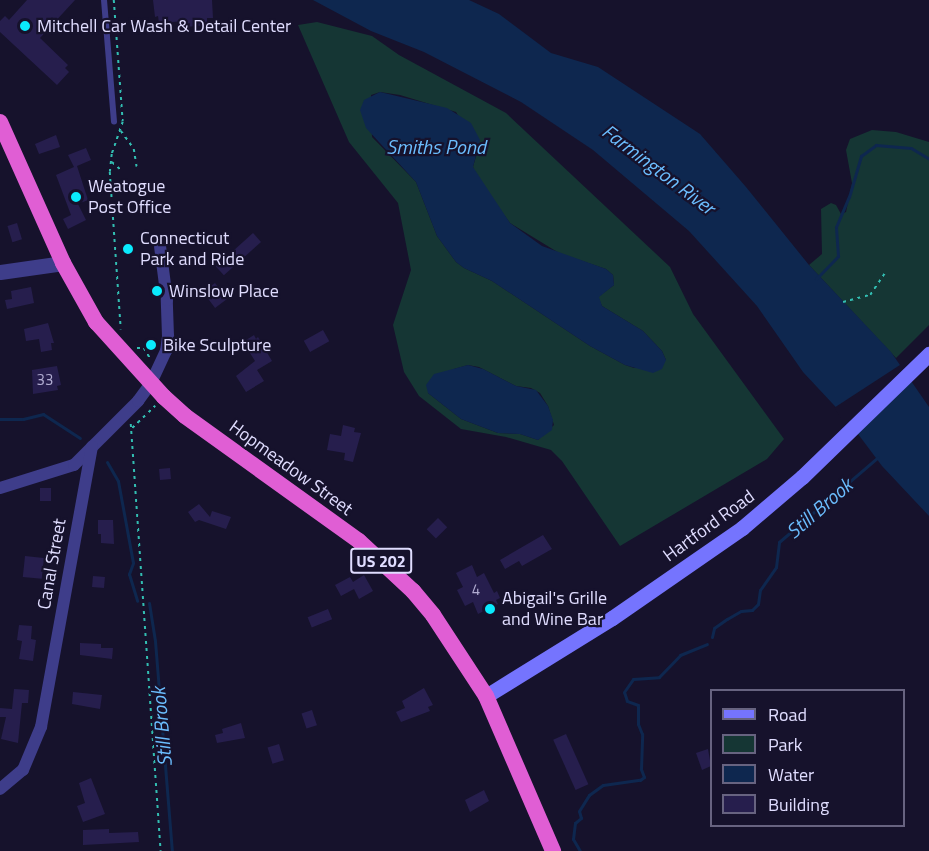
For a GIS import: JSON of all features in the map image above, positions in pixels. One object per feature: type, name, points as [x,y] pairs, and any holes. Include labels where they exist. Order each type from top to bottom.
[{"type":"highway","name":"Hopmeadow Street","points":[[0,122],[63,264],[96,322],[151,383],[185,416],[359,541],[413,591],[433,615],[486,696],[553,851]]},
{"type":"main road","name":"Hartford Road","points":[[486,696],[612,618],[737,532],[782,495],[929,354]]},
{"type":"street","points":[[0,488],[74,465],[138,401],[151,383],[166,351],[168,336],[167,300],[160,246]]},
{"type":"street","points":[[0,272],[63,264]]},
{"type":"street","name":"Canal Street","points":[[0,789],[23,770],[36,743],[43,717],[92,447]]},
{"type":"lane","points":[[104,0],[114,122]]},
{"type":"path","points":[[114,122],[134,149],[137,167]]},
{"type":"path","points":[[110,162],[114,162],[120,169]]},
{"type":"path","points":[[110,172],[121,329]]},
{"type":"path","points":[[843,302],[870,295],[885,273]]},
{"type":"path","points":[[153,408],[132,428],[161,851]]},
{"type":"green space","points":[[317,22],[372,36],[399,55],[506,113],[670,267],[693,314],[784,439],[767,459],[620,546],[562,461],[551,450],[506,437],[461,429],[419,396],[404,372],[393,325],[411,270],[398,203],[349,142],[298,25]],"holes":[[[380,92],[400,95],[456,112],[478,149],[473,167],[476,176],[510,223],[559,253],[606,269],[613,275],[614,285],[598,297],[602,306],[643,331],[662,351],[666,360],[634,368],[625,365],[590,346],[492,281],[456,262],[437,236],[416,182],[372,137],[371,95]],[[468,365],[479,367],[516,386],[531,388],[540,393],[548,406],[554,425],[538,440],[520,434],[498,433],[461,419],[428,393],[454,369]]]},
{"type":"green space","points":[[872,130],[896,132],[929,142],[929,325],[896,358],[809,265],[822,254],[821,209],[831,203],[836,205],[841,214],[846,212],[852,183],[846,150],[850,139]]},
{"type":"water","name":"Farmington River","points":[[313,0],[469,0],[499,14],[551,53],[598,67],[700,134],[809,265],[891,352],[929,407],[929,516],[882,466],[846,418],[803,372],[757,306],[689,231],[593,150],[521,102],[424,52],[371,31]]},
{"type":"water","name":"Smiths Pond","points":[[380,92],[447,108],[471,123],[480,140],[473,167],[510,223],[542,246],[606,269],[613,275],[614,285],[599,297],[602,306],[643,331],[662,351],[666,360],[662,369],[653,373],[625,365],[590,346],[492,281],[456,262],[437,236],[416,182],[366,128],[360,110],[364,100]]},
{"type":"water","points":[[468,365],[483,369],[516,386],[536,390],[548,406],[553,420],[552,430],[538,440],[520,434],[498,433],[461,419],[428,393],[426,385],[434,374]]},
{"type":"pier","points":[[903,363],[914,380],[845,424],[834,408]]},
{"type":"building","name":"Mitchell Car Wash & Detail Center","points":[[27,0],[75,0],[40,38],[68,65],[65,68],[69,72],[57,85],[0,32],[0,21],[5,16],[9,20]]},
{"type":"building","points":[[153,0],[212,0],[213,18],[207,18],[207,25],[186,27],[185,21],[159,23],[158,16],[155,17]]},
{"type":"building","points":[[56,135],[60,147],[39,154],[35,144]]},
{"type":"building","points":[[86,148],[91,160],[77,166],[88,200],[78,204],[86,220],[68,229],[63,219],[71,215],[56,175],[74,167],[68,155]]},
{"type":"building","points":[[17,223],[22,239],[12,242],[7,226]]},
{"type":"building","points":[[253,233],[261,242],[224,275],[216,266]]},
{"type":"building","points":[[215,283],[227,299],[215,308],[203,292]]},
{"type":"building","points":[[31,287],[34,303],[7,309],[5,300],[12,299],[11,291]]},
{"type":"building","points":[[48,323],[54,343],[51,343],[52,350],[41,352],[39,339],[26,341],[24,329]]},
{"type":"building","points":[[323,330],[329,341],[310,352],[304,341]]},
{"type":"building","points":[[254,335],[256,339],[258,337],[272,361],[257,370],[264,381],[246,392],[236,376],[255,361],[243,342]]},
{"type":"building","points":[[57,366],[61,385],[57,386],[58,390],[33,394],[32,370]]},
{"type":"building","points":[[343,425],[355,428],[354,432],[361,433],[353,462],[344,460],[345,453],[327,450],[330,434],[341,436]]},
{"type":"building","points":[[170,468],[171,479],[160,480],[159,469]]},
{"type":"building","points":[[40,488],[51,488],[51,501],[40,501]]},
{"type":"building","points":[[199,504],[210,517],[212,511],[231,517],[226,529],[199,520],[195,522],[188,512]]},
{"type":"building","points":[[438,518],[447,527],[436,539],[427,529]]},
{"type":"building","points":[[98,520],[113,520],[114,544],[101,543],[101,534],[98,534]]},
{"type":"building","points":[[543,535],[552,549],[522,566],[519,561],[505,569],[500,560]]},
{"type":"building","points":[[25,556],[44,558],[42,579],[23,577]]},
{"type":"building","points":[[472,565],[477,577],[484,573],[494,593],[497,591],[500,598],[496,600],[498,604],[478,614],[473,602],[465,606],[457,590],[463,587],[456,573]]},
{"type":"building","points":[[364,575],[373,591],[359,599],[354,589],[341,596],[335,585],[350,577],[353,582]]},
{"type":"building","points":[[93,576],[105,577],[104,588],[92,587]]},
{"type":"building","points":[[328,609],[332,619],[312,627],[308,617]]},
{"type":"building","points":[[19,625],[32,626],[31,639],[36,640],[33,661],[19,659],[22,641],[17,640]]},
{"type":"building","points":[[80,643],[101,644],[101,648],[113,648],[112,659],[80,655]]},
{"type":"building","points":[[424,688],[433,705],[428,707],[430,711],[401,722],[396,712],[405,708],[402,701]]},
{"type":"building","points":[[14,689],[29,690],[28,703],[22,703],[18,743],[1,739],[6,717],[0,717],[0,708],[12,709]]},
{"type":"building","points":[[73,692],[102,695],[100,709],[72,704]]},
{"type":"building","points":[[312,710],[317,725],[306,729],[302,713]]},
{"type":"building","points":[[241,723],[245,738],[217,743],[215,735],[223,733],[222,729]]},
{"type":"building","points":[[566,734],[588,784],[576,790],[553,740]]},
{"type":"building","points":[[279,744],[284,760],[272,764],[268,748]]},
{"type":"building","points":[[708,749],[710,766],[702,770],[696,753]]},
{"type":"building","points":[[91,778],[105,814],[83,822],[77,806],[85,803],[79,783]]},
{"type":"building","points":[[484,790],[489,801],[470,812],[465,800]]},
{"type":"building","points":[[109,829],[109,833],[138,832],[139,842],[83,845],[83,830]]},
{"type":"waterway","points":[[816,279],[838,256],[836,227],[849,197],[861,156],[876,145],[911,148],[929,159]]},
{"type":"waterway","name":"Still Brook","points":[[0,419],[23,419],[43,414],[80,438]]},
{"type":"waterway","name":"Still Brook","points":[[712,637],[714,628],[741,611],[752,610],[758,604],[760,590],[776,567],[779,542],[878,457]]},
{"type":"waterway","name":"Still Brook","points":[[107,462],[118,481],[133,563],[129,574],[137,601]]},
{"type":"waterway","name":"Still Brook","points":[[149,603],[155,641],[172,851]]},
{"type":"waterway","name":"Still Brook","points":[[580,851],[573,839],[575,823],[581,818],[579,811],[589,795],[603,785],[640,780],[644,777],[641,769],[642,734],[638,724],[638,705],[627,701],[624,692],[633,679],[659,677],[680,655],[707,644]]},
{"type":"place","name":"Mitchell Car Wash & Detail Center","points":[[25,26]]},
{"type":"place","name":"Weatogue Post Office","points":[[76,197]]},
{"type":"place","name":"Connecticut Park and Ride","points":[[128,249]]},
{"type":"place","name":"Winslow Place","points":[[157,291]]},
{"type":"place","name":"Bike Sculpture","points":[[151,345]]},
{"type":"place","name":"Abigail's Grille and Wine Bar","points":[[490,609]]}]
